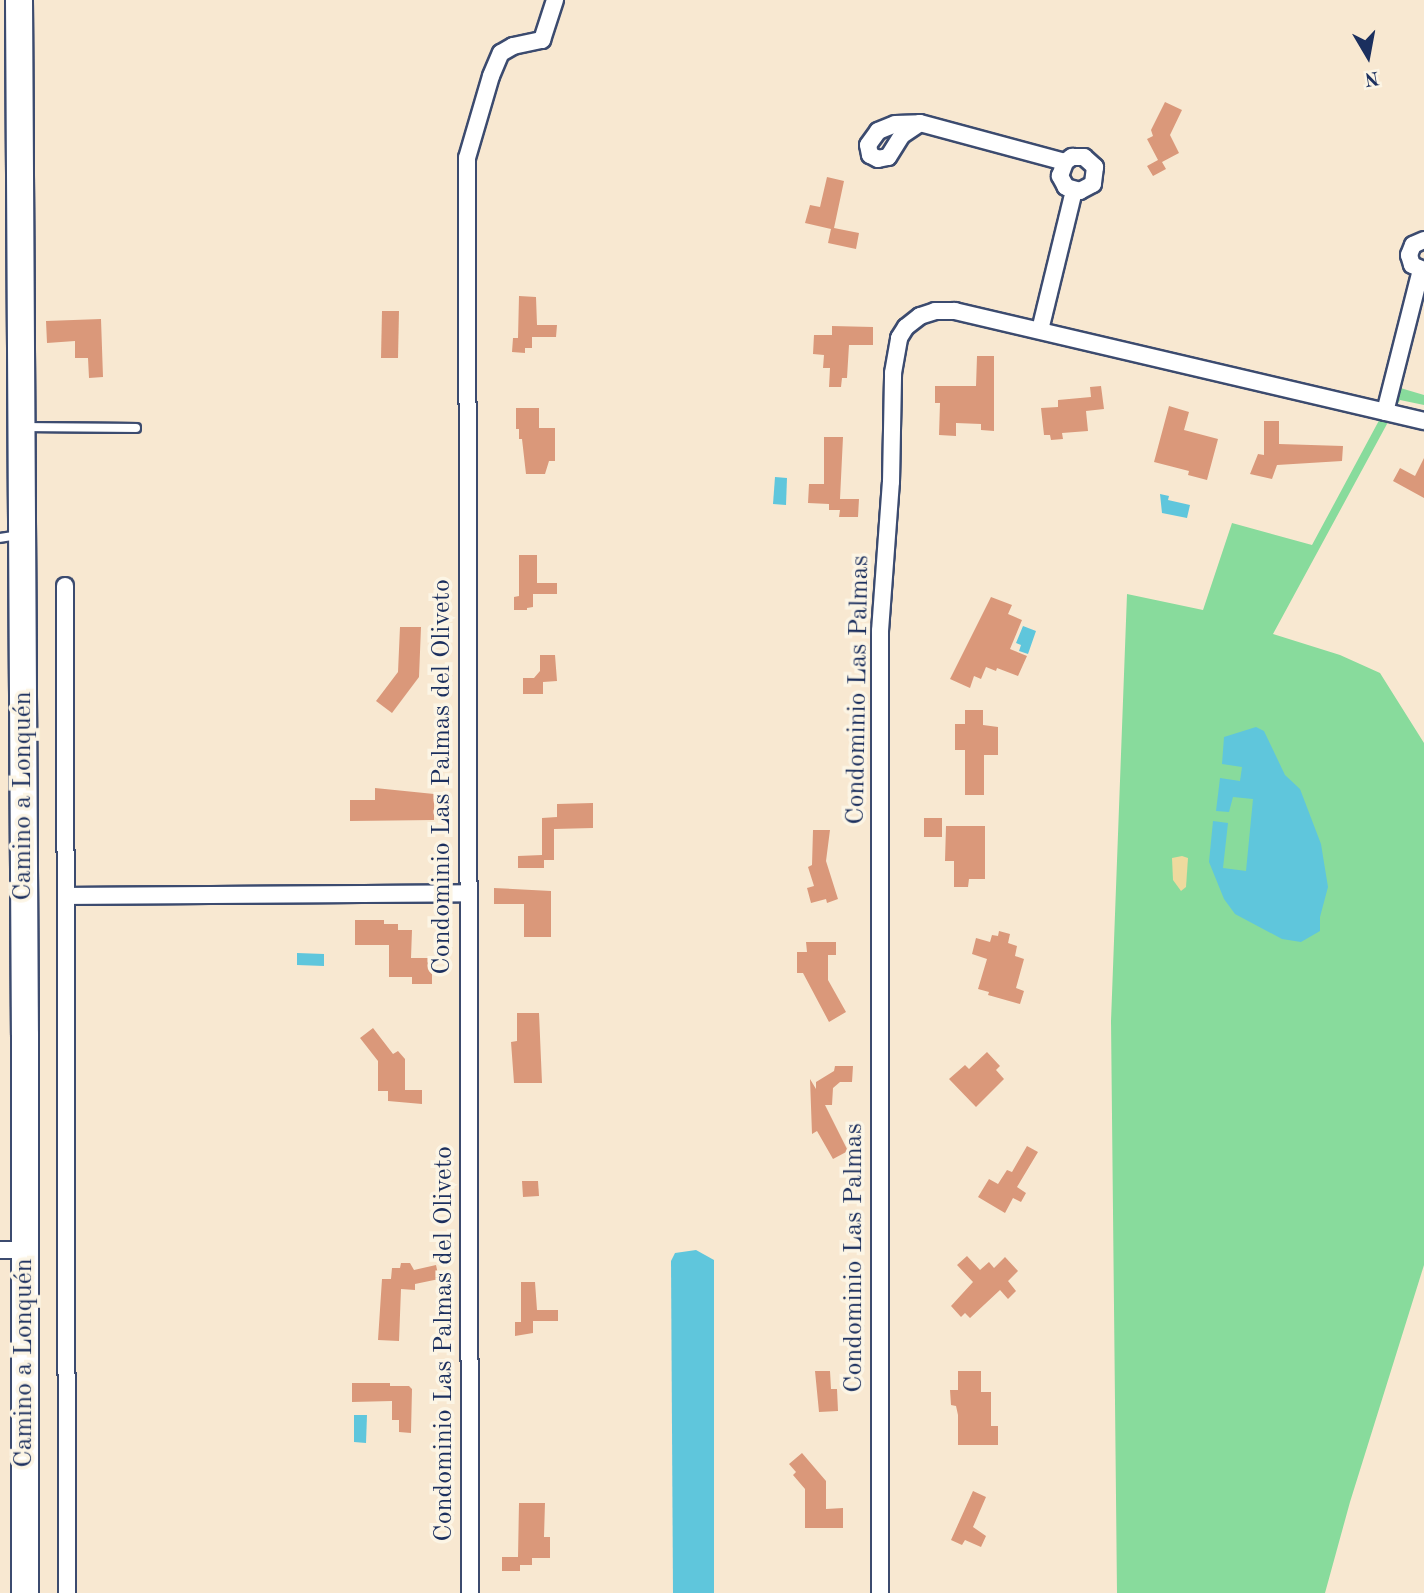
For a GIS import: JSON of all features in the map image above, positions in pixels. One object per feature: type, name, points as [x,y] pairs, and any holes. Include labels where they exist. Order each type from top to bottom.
[{"type":"main road","name":"Camino a Lonquén","points":[[19,0],[22,427],[11,536],[12,1250],[25,1593]]},
{"type":"street","name":"Condominio Las Palmas del Oliveto","points":[[470,1593],[467,158],[491,76],[501,53],[513,46],[542,40],[555,0]]},
{"type":"street","points":[[920,123],[1065,162],[1081,156],[1095,167],[1093,184],[1083,191],[1074,191],[1061,179],[1065,162]]},
{"type":"street","points":[[1040,330],[1074,191]]},
{"type":"street","points":[[1385,412],[1423,270],[1412,265],[1409,255],[1413,245],[1424,240]]},
{"type":"street","name":"Condominio Las Palmas","points":[[880,1593],[880,631],[891,482],[892,373],[902,333],[910,323],[927,313],[955,311],[1424,421]]},
{"type":"street","points":[[65,586],[67,1593]]},
{"type":"street","points":[[67,896],[468,893]]},
{"type":"lane","points":[[22,427],[136,428]]},
{"type":"green space","points":[[1397,387],[1424,395],[1424,405],[1400,400],[1273,634],[1340,655],[1380,673],[1424,743],[1424,1265],[1350,1502],[1325,1593],[1117,1593],[1111,1021],[1127,594],[1203,610],[1232,523],[1312,545]]},
{"type":"sand","points":[[1172,858],[1188,858],[1186,887],[1181,891],[1173,880]]},
{"type":"water","points":[[775,477],[787,478],[786,505],[773,504]]},
{"type":"water","points":[[1160,494],[1169,496],[1168,500],[1190,505],[1187,518],[1162,513]]},
{"type":"water","points":[[1023,626],[1036,631],[1028,654],[1019,651],[1021,645],[1016,643]]},
{"type":"water","points":[[1256,727],[1264,731],[1285,775],[1300,789],[1321,844],[1328,887],[1320,917],[1320,931],[1301,942],[1282,939],[1235,914],[1224,899],[1209,862],[1213,821],[1228,823],[1223,868],[1246,871],[1253,799],[1233,797],[1229,812],[1216,811],[1220,778],[1240,781],[1242,767],[1222,764],[1224,737]]},
{"type":"water","points":[[297,953],[324,954],[324,966],[297,965]]},
{"type":"water","points":[[696,1250],[714,1260],[714,1593],[673,1593],[671,1261],[675,1253]]},
{"type":"water","points":[[354,1415],[367,1415],[366,1443],[354,1442]]},
{"type":"building","points":[[1165,102],[1182,110],[1170,135],[1179,153],[1162,162],[1166,169],[1153,176],[1147,166],[1158,160],[1147,139],[1153,136],[1151,130]]},
{"type":"building","points":[[827,177],[844,181],[834,228],[859,233],[856,249],[828,243],[831,229],[805,223],[810,205],[820,207]]},
{"type":"building","points":[[519,296],[536,297],[537,325],[557,325],[556,337],[532,337],[532,348],[525,348],[525,353],[512,352],[513,338],[518,338]]},
{"type":"building","points":[[382,311],[399,311],[398,358],[381,358]]},
{"type":"building","points":[[101,319],[103,377],[89,378],[88,358],[75,358],[75,341],[47,343],[46,321]]},
{"type":"building","points":[[832,326],[873,327],[873,345],[849,345],[847,378],[842,378],[841,387],[829,387],[830,368],[823,368],[824,355],[813,354],[814,335],[832,335]]},
{"type":"building","points":[[977,356],[994,356],[994,431],[981,430],[981,424],[956,423],[956,436],[939,435],[940,403],[935,403],[935,386],[976,386]]},
{"type":"building","points":[[1101,386],[1104,409],[1086,411],[1088,431],[1062,433],[1063,439],[1051,440],[1050,435],[1044,435],[1041,408],[1058,407],[1058,400],[1091,397],[1090,387]]},
{"type":"building","points":[[1169,406],[1189,412],[1184,430],[1218,439],[1207,480],[1188,475],[1189,471],[1154,462]]},
{"type":"building","points":[[516,408],[539,408],[539,428],[555,428],[555,461],[549,461],[545,474],[526,474],[522,439],[519,439],[519,429],[516,429]]},
{"type":"building","points":[[1264,421],[1279,421],[1279,444],[1343,446],[1342,461],[1277,465],[1272,479],[1250,474],[1258,454],[1264,455]]},
{"type":"building","points":[[824,437],[843,437],[840,499],[859,499],[858,517],[839,517],[840,510],[829,510],[829,504],[808,503],[809,484],[824,484]]},
{"type":"building","points":[[1424,458],[1424,498],[1393,481],[1400,468],[1415,476]]},
{"type":"building","points":[[519,555],[537,555],[537,583],[557,583],[557,594],[533,594],[533,607],[527,610],[514,610],[514,597],[519,596]]},
{"type":"building","points":[[991,597],[1012,605],[1008,614],[1022,620],[1010,649],[1027,656],[1018,676],[986,667],[981,679],[974,676],[970,688],[950,679]]},
{"type":"building","points":[[400,627],[421,627],[419,677],[392,713],[376,701],[398,672]]},
{"type":"building","points":[[540,655],[555,655],[557,681],[543,682],[543,694],[523,694],[523,678],[534,678],[540,671]]},
{"type":"building","points":[[965,710],[983,710],[983,725],[998,727],[998,755],[984,755],[984,795],[965,795],[965,750],[955,750],[955,724],[965,724]]},
{"type":"building","points":[[375,788],[434,794],[434,820],[350,821],[350,800],[375,800]]},
{"type":"building","points":[[593,803],[593,828],[554,829],[554,860],[544,860],[544,868],[518,868],[518,856],[542,855],[542,818],[557,817],[557,804]]},
{"type":"building","points":[[924,818],[942,818],[942,837],[924,837]]},
{"type":"building","points":[[946,826],[985,826],[985,879],[969,879],[968,887],[954,887],[954,861],[945,861]]},
{"type":"building","points":[[813,830],[830,830],[826,861],[838,899],[827,903],[826,899],[811,903],[807,888],[814,886],[808,867],[812,865]]},
{"type":"building","points":[[494,888],[551,891],[551,937],[524,937],[524,904],[494,904]]},
{"type":"building","points":[[355,920],[384,920],[384,924],[398,924],[398,930],[412,930],[411,958],[432,958],[432,984],[412,984],[412,977],[389,977],[389,945],[355,945]]},
{"type":"building","points":[[999,931],[1010,934],[1008,943],[1017,946],[1015,956],[1024,959],[1016,988],[1024,991],[1020,1004],[988,995],[989,992],[978,989],[987,959],[972,954],[976,938],[990,942],[992,935],[998,936]]},
{"type":"building","points":[[806,942],[836,942],[836,955],[828,955],[828,980],[846,1012],[829,1022],[803,973],[797,973],[797,952],[807,952]]},
{"type":"building","points":[[517,1013],[539,1013],[542,1083],[514,1083],[511,1042],[517,1041]]},
{"type":"building","points":[[373,1028],[393,1054],[398,1051],[405,1059],[405,1090],[422,1090],[422,1104],[388,1101],[388,1091],[378,1091],[378,1061],[360,1038]]},
{"type":"building","points":[[987,1052],[1000,1066],[996,1070],[1004,1079],[976,1107],[949,1079],[965,1065],[969,1069]]},
{"type":"building","points":[[835,1066],[853,1066],[852,1082],[840,1082],[833,1088],[832,1105],[825,1105],[848,1151],[833,1159],[817,1131],[812,1134],[810,1079],[816,1089],[816,1082],[834,1071]]},
{"type":"building","points":[[1027,1146],[1038,1152],[1017,1187],[1026,1193],[1021,1202],[1013,1198],[1005,1213],[978,1197],[989,1179],[998,1184],[1007,1170],[1012,1172]]},
{"type":"building","points":[[522,1181],[538,1181],[539,1196],[523,1197]]},
{"type":"building","points":[[967,1256],[980,1270],[989,1262],[994,1268],[1005,1257],[1018,1271],[1008,1281],[1016,1291],[1008,1299],[1000,1290],[970,1318],[965,1313],[961,1317],[951,1306],[973,1282],[957,1265]]},
{"type":"building","points":[[401,1263],[410,1263],[414,1270],[436,1265],[439,1279],[415,1284],[415,1290],[401,1289],[399,1341],[378,1340],[382,1279],[391,1279],[392,1268],[400,1268]]},
{"type":"building","points":[[521,1282],[535,1282],[537,1310],[558,1310],[558,1321],[533,1321],[533,1333],[515,1336],[515,1322],[521,1322]]},
{"type":"building","points":[[815,1371],[830,1371],[831,1389],[837,1389],[838,1411],[819,1412]]},
{"type":"building","points":[[958,1371],[981,1371],[981,1392],[991,1392],[991,1426],[998,1426],[998,1445],[958,1445],[958,1415],[956,1406],[951,1405],[950,1390],[958,1390]]},
{"type":"building","points":[[352,1383],[409,1386],[412,1389],[411,1433],[399,1432],[399,1420],[392,1420],[392,1401],[352,1402]]},
{"type":"building","points":[[802,1453],[826,1481],[826,1509],[843,1508],[843,1528],[805,1528],[805,1489],[793,1475],[796,1472],[789,1464]]},
{"type":"building","points":[[973,1491],[986,1497],[973,1527],[986,1536],[981,1547],[965,1540],[962,1545],[951,1540]]},
{"type":"building","points":[[519,1503],[545,1503],[544,1537],[550,1537],[550,1558],[532,1558],[532,1565],[520,1565],[520,1571],[502,1571],[502,1557],[518,1557]]}]
